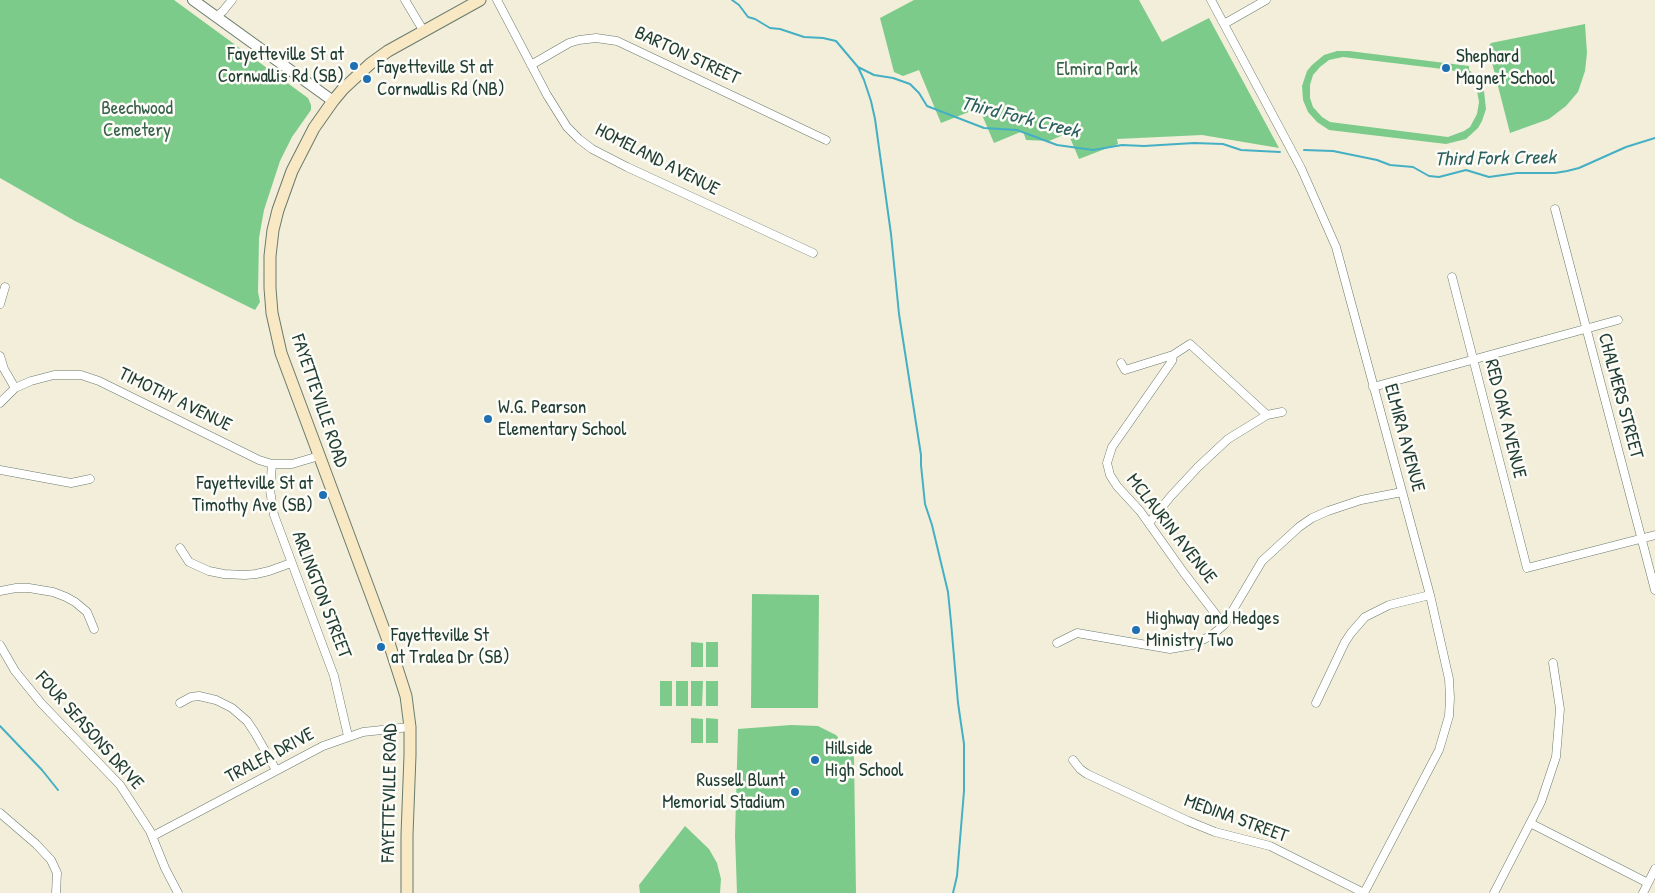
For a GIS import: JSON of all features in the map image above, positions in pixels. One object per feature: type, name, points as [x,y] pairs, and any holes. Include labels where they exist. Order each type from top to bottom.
[{"type":"main road","name":"FAYETTEVILLE ROAD","points":[[407,893],[410,727],[404,687],[281,353],[272,313],[270,256],[276,218],[292,170],[314,128],[333,101],[370,64],[394,47],[480,0]]},
{"type":"street","points":[[192,0],[333,101]]},
{"type":"street","points":[[216,17],[232,0]]},
{"type":"street","points":[[406,0],[423,30]]},
{"type":"street","name":"HOMELAND AVENUE","points":[[497,0],[547,95],[567,127],[592,149],[813,253]]},
{"type":"street","name":"ELMIRA AVENUE","points":[[1211,0],[1301,168],[1332,238],[1344,275],[1430,595],[1449,679],[1450,698],[1447,725],[1442,742],[1435,759],[1364,893]]},
{"type":"street","points":[[1224,24],[1266,0]]},
{"type":"street","name":"BARTON STREET","points":[[531,64],[578,40],[596,38],[617,41],[826,140]]},
{"type":"street","name":"CHALMERS STREET","points":[[1555,209],[1655,590]]},
{"type":"street","name":"RED OAK AVENUE","points":[[1452,277],[1527,568],[1642,539]]},
{"type":"street","points":[[0,304],[6,287]]},
{"type":"street","points":[[1373,387],[1618,320]]},
{"type":"street","points":[[1121,363],[1126,370],[1173,355],[1190,344],[1267,415]]},
{"type":"street","name":"MCLAURIN AVENUE","points":[[1173,355],[1172,361],[1112,447],[1107,463],[1112,480],[1149,524],[1224,624]]},
{"type":"street","points":[[0,356],[4,369],[15,388],[0,403]]},
{"type":"street","name":"TIMOTHY AVENUE","points":[[15,388],[47,376],[69,374],[90,378],[259,460],[272,464],[292,464],[319,456]]},
{"type":"street","points":[[1149,524],[1185,481],[1222,445],[1267,415],[1282,412]]},
{"type":"street","name":"ARLINGTON STREET","points":[[272,464],[270,476],[272,507],[334,676],[348,736]]},
{"type":"street","points":[[0,470],[71,483],[90,479]]},
{"type":"street","points":[[1057,643],[1077,633],[1170,649],[1198,644],[1224,624],[1232,614],[1262,561],[1299,527],[1312,518],[1328,511],[1361,500],[1402,492]]},
{"type":"street","points":[[1642,539],[1655,535]]},
{"type":"street","points":[[180,548],[189,562],[209,571],[224,574],[256,574],[291,563]]},
{"type":"street","points":[[0,591],[16,588],[35,588],[66,597],[87,612],[94,629]]},
{"type":"street","points":[[1316,704],[1345,642],[1361,622],[1372,613],[1384,607],[1430,595]]},
{"type":"street","name":"FOUR SEASONS DRIVE","points":[[0,645],[15,672],[41,703],[120,785],[153,836],[165,868],[178,893]]},
{"type":"street","points":[[1494,893],[1548,786],[1556,758],[1560,709],[1553,663]]},
{"type":"street","points":[[180,703],[191,697],[200,696],[216,700],[232,708],[255,732],[276,770]]},
{"type":"street","name":"TRALEA DRIVE","points":[[153,836],[311,751],[348,736],[378,730],[410,727]]},
{"type":"street","name":"MEDINA STREET","points":[[1073,760],[1087,774],[1188,821],[1215,832],[1270,846],[1364,893]]},
{"type":"street","points":[[0,813],[36,844],[50,860],[57,873],[56,893]]},
{"type":"street","points":[[1530,823],[1648,883]]},
{"type":"street","points":[[1643,893],[1655,870]]},
{"type":"green space","name":"Beechwood Cemetery","points":[[0,0],[174,0],[308,98],[311,110],[292,137],[280,161],[264,210],[259,238],[258,292],[260,302],[255,310],[75,221],[0,178]]},
{"type":"green space","name":"Elmira Park","points":[[914,0],[1139,0],[1162,42],[1209,18],[1279,148],[1202,135],[1117,139],[1118,144],[1079,159],[1068,133],[1049,141],[1026,140],[1023,131],[994,143],[979,108],[941,123],[919,70],[903,76],[894,72],[880,18]]},
{"type":"green space","points":[[1585,24],[1587,53],[1585,71],[1578,92],[1566,106],[1549,119],[1510,133],[1488,47],[1491,43]]},
{"type":"green space","points":[[1337,51],[1349,51],[1469,66],[1469,70],[1475,75],[1484,91],[1486,109],[1482,121],[1478,128],[1466,139],[1446,144],[1329,130],[1317,122],[1308,112],[1303,100],[1302,86],[1307,71],[1324,55]],"holes":[[[1343,57],[1451,70],[1461,73],[1470,79],[1477,91],[1479,102],[1477,114],[1470,127],[1448,137],[1330,122],[1322,117],[1313,107],[1310,98],[1310,85],[1313,75],[1329,60]]]},
{"type":"green space","points":[[752,594],[819,595],[818,708],[751,708]]},
{"type":"green space","points":[[691,642],[703,643],[703,667],[691,667]]},
{"type":"green space","points":[[706,642],[718,642],[718,667],[706,667]]},
{"type":"green space","points":[[660,681],[672,681],[672,706],[660,706]]},
{"type":"green space","points":[[676,681],[688,681],[688,706],[676,706]]},
{"type":"green space","points":[[691,681],[703,681],[702,706],[691,706]]},
{"type":"green space","points":[[706,681],[718,681],[718,706],[706,706]]},
{"type":"green space","points":[[691,718],[703,719],[703,743],[691,743]]},
{"type":"green space","points":[[706,718],[718,719],[718,743],[706,743]]},
{"type":"green space","name":"Russell Blunt Memorial Stadium","points":[[791,725],[818,726],[836,735],[854,757],[856,893],[737,893],[735,836],[738,729]]},
{"type":"green space","points":[[685,826],[709,849],[717,863],[721,879],[720,893],[640,893],[639,885]]},
{"type":"waterway","name":"Third Fork Creek","points":[[732,0],[739,5],[748,17],[770,28],[780,29],[804,37],[836,41],[858,67],[874,75],[893,78],[910,84],[919,93],[927,106],[984,128],[1017,130],[1057,145],[1093,150],[1122,145],[1144,146],[1194,143],[1223,144],[1241,150],[1280,152]]},
{"type":"waterway","points":[[858,67],[871,101],[875,119],[891,234],[899,314],[921,455],[925,504],[948,592],[958,703],[964,744],[964,791],[957,876],[953,893]]},
{"type":"waterway","name":"Third Fork Creek","points":[[1304,150],[1333,151],[1377,160],[1390,165],[1413,167],[1429,176],[1439,177],[1466,170],[1489,177],[1517,173],[1555,173],[1567,171],[1579,168],[1626,147],[1655,138]]},
{"type":"waterway","points":[[0,726],[42,770],[58,790]]},
{"type":"place","name":"Fayetteville St at Cornwallis Rd (SB)","points":[[354,66]]},
{"type":"place","name":"Shephard Magnet School","points":[[1446,68]]},
{"type":"place","name":"Fayetteville St at Cornwallis Rd (NB)","points":[[367,79]]},
{"type":"place","name":"W.G. Pearson Elementary School","points":[[488,419]]},
{"type":"place","name":"Fayetteville St at Timothy Ave (SB)","points":[[323,495]]},
{"type":"place","name":"Highway and Hedges Ministry Two","points":[[1136,630]]},
{"type":"place","name":"Fayetteville St at Tralea Dr (SB)","points":[[381,647]]},
{"type":"place","name":"Hillside High School","points":[[815,760]]},
{"type":"place","name":"Russell Blunt Memorial Stadium","points":[[795,792]]}]
